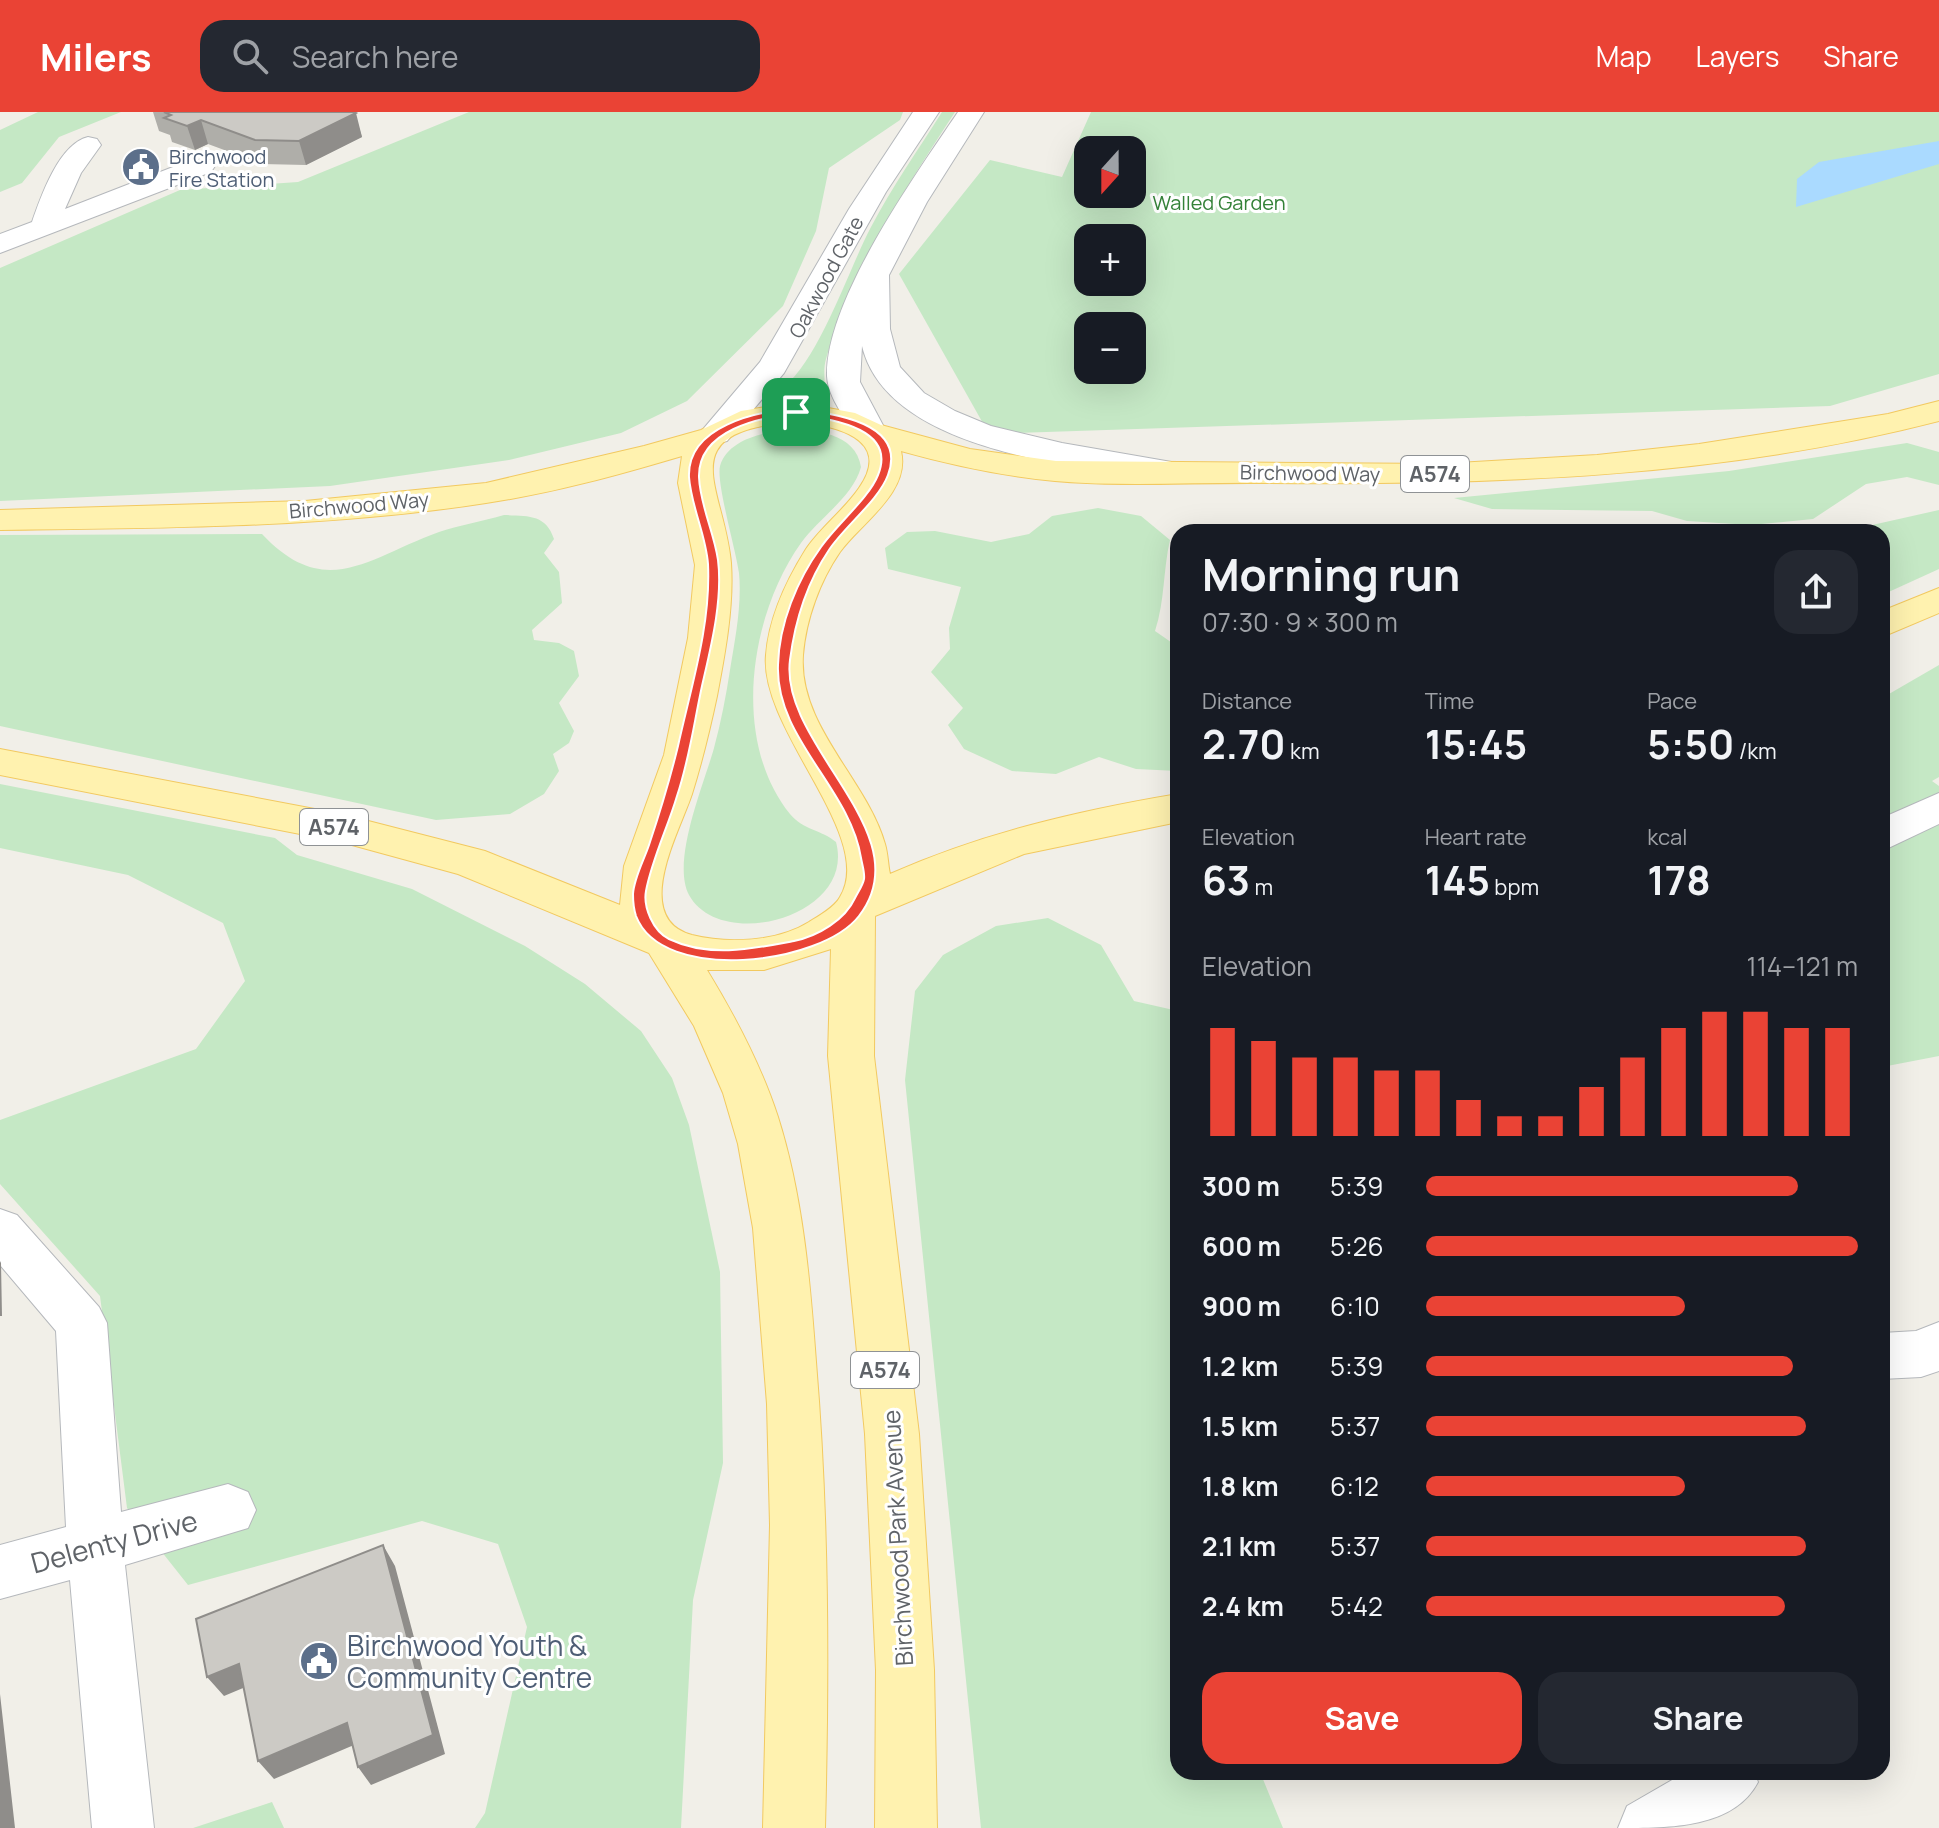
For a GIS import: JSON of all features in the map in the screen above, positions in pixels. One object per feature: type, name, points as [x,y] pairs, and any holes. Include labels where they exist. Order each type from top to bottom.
[{"type":"main road","name":"Birchwood Way","points":[[871,431],[968,459],[1056,471],[1440,474],[1597,465],[1756,445],[1889,424],[1939,411]]},
{"type":"main road","name":"A574","points":[[713,436],[768,414],[796,412],[845,419],[871,431],[886,460],[883,477],[867,500],[842,526],[810,572],[797,599],[783,664],[785,688],[795,719],[847,804],[865,843],[871,878],[858,909]]},
{"type":"main road","name":"Birchwood Way","points":[[0,520],[194,517],[387,504],[552,480],[713,436]]},
{"type":"main road","points":[[713,436],[696,461],[694,478],[713,563],[707,639],[673,791],[639,893],[642,915],[698,990],[731,1054],[754,1116],[778,1216],[798,1451],[801,1685],[794,1828]]},
{"type":"main road","points":[[1890,621],[1939,599]]},
{"type":"main road","name":"A574","points":[[0,762],[370,835],[470,862],[661,940],[703,953],[738,957],[772,953],[814,939],[858,909],[940,869],[1010,844],[1075,827],[1170,809]]},
{"type":"main road","name":"Birchwood Park Avenue","points":[[858,909],[851,1056],[892,1434],[905,1670],[906,1828]]},
{"type":"street","name":"Oakwood Gate","points":[[713,436],[752,399],[788,349],[852,227],[926,112]]},
{"type":"street","name":"Oakwood Gate","points":[[871,431],[850,399],[843,377],[845,347],[898,228],[971,112]]},
{"type":"street","points":[[45,226],[55,194],[71,165],[88,145]]},
{"type":"street","points":[[0,244],[201,166]]},
{"type":"street","points":[[875,277],[873,312],[883,364],[909,397],[931,412],[984,435],[1171,471]]},
{"type":"street","points":[[1890,832],[1939,807]]},
{"type":"street","points":[[0,1230],[81,1323],[95,1544],[123,1828]]},
{"type":"street","points":[[1890,1356],[1921,1354],[1939,1345]]},
{"type":"street","name":"Delenty Drive","points":[[0,1572],[228,1510]]},
{"type":"street","points":[[1659,1826],[1728,1782]]},
{"type":"green space","points":[[38,112],[121,112],[59,137],[22,183],[0,192],[0,130]]},
{"type":"green space","points":[[469,112],[903,112],[900,120],[829,168],[816,231],[783,306],[687,401],[621,433],[509,460],[330,486],[0,501],[0,268],[180,190],[298,182]]},
{"type":"green space","points":[[942,112],[955,112],[882,231],[849,295],[826,359],[825,390],[785,390],[784,387],[810,356],[879,212]]},
{"type":"green space","name":"Walled Garden","points":[[1091,112],[1939,112],[1939,374],[1830,406],[989,434],[899,274],[990,160],[1062,177],[1074,150],[1074,208],[1146,208],[1146,136],[1080,136]]},
{"type":"green space","points":[[786,429],[821,432],[842,440],[851,447],[861,467],[851,488],[808,534],[783,573],[759,642],[754,678],[754,715],[760,751],[771,784],[795,819],[836,842],[837,868],[826,890],[807,907],[782,918],[755,923],[728,922],[705,912],[689,895],[684,880],[686,843],[721,719],[739,610],[739,573],[721,487],[720,466],[730,449],[738,443]]},
{"type":"green space","points":[[1907,443],[1939,452],[1939,485],[1907,477],[1866,484],[1813,519],[1761,524],[1687,521],[1652,511],[1492,509],[1454,498],[1729,471]]},
{"type":"green space","points":[[1098,508],[1141,516],[1170,540],[1155,631],[1170,641],[1170,771],[1136,769],[1099,757],[1056,774],[1012,771],[964,749],[948,725],[963,708],[931,672],[950,649],[949,628],[961,587],[888,569],[885,548],[907,532],[935,531],[991,542],[1029,534],[1052,516]]},
{"type":"green space","points":[[1939,510],[1939,569],[1890,591],[1890,524],[1877,524]]},
{"type":"green space","points":[[504,515],[535,518],[551,531],[554,539],[544,553],[559,572],[562,603],[532,630],[534,640],[559,643],[574,651],[579,676],[559,703],[574,731],[569,743],[553,754],[559,771],[544,794],[510,814],[436,820],[0,726],[0,535],[262,534],[285,554],[307,566],[328,570],[369,562],[439,532]]},
{"type":"green space","points":[[1939,665],[1939,777],[1932,781],[1939,786],[1939,1056],[1890,1065],[1890,693]]},
{"type":"green space","points":[[0,784],[275,838],[297,855],[412,889],[525,946],[585,984],[641,1031],[672,1078],[689,1125],[720,1272],[723,1463],[693,1600],[681,1828],[475,1828],[485,1813],[527,1627],[498,1544],[422,1521],[188,1585],[127,1508],[100,1296],[0,1184],[0,1120],[196,1049],[245,981],[223,923],[128,875],[0,848]]},
{"type":"green space","points":[[1048,918],[1101,945],[1134,1001],[1170,1009],[1170,1780],[1263,1780],[1283,1828],[981,1828],[905,1080],[915,991],[943,955],[996,926]]},
{"type":"green space","points":[[272,1802],[284,1828],[193,1828]]},
{"type":"water","points":[[1939,141],[1939,164],[1796,207],[1797,179],[1819,162]]},
{"type":"building","points":[[164,112],[356,113],[299,141],[255,140],[201,120],[187,126],[164,118],[171,115]]},
{"type":"building","name":"Birchwood Youth & Community Centre","points":[[383,1545],[433,1735],[358,1767],[347,1723],[258,1761],[239,1664],[207,1677],[196,1619]]},
{"type":"place","name":"Birchwood Fire Station","points":[[141,167]]},
{"type":"place","name":"Birchwood Youth & Community Centre","points":[[319,1661]]},
{"type":"route","points":[[796,412],[823,413],[869,429],[881,445],[886,460],[883,477],[824,549],[810,572],[797,599],[788,629],[783,664],[785,688],[795,719],[847,804],[865,843],[871,878],[861,905],[854,914],[805,944],[772,953],[738,957],[703,953],[666,944],[656,937],[642,915],[639,893],[673,791],[693,713],[707,639],[713,563],[694,478],[696,461],[715,434],[742,421],[768,414],[796,412]]}]
